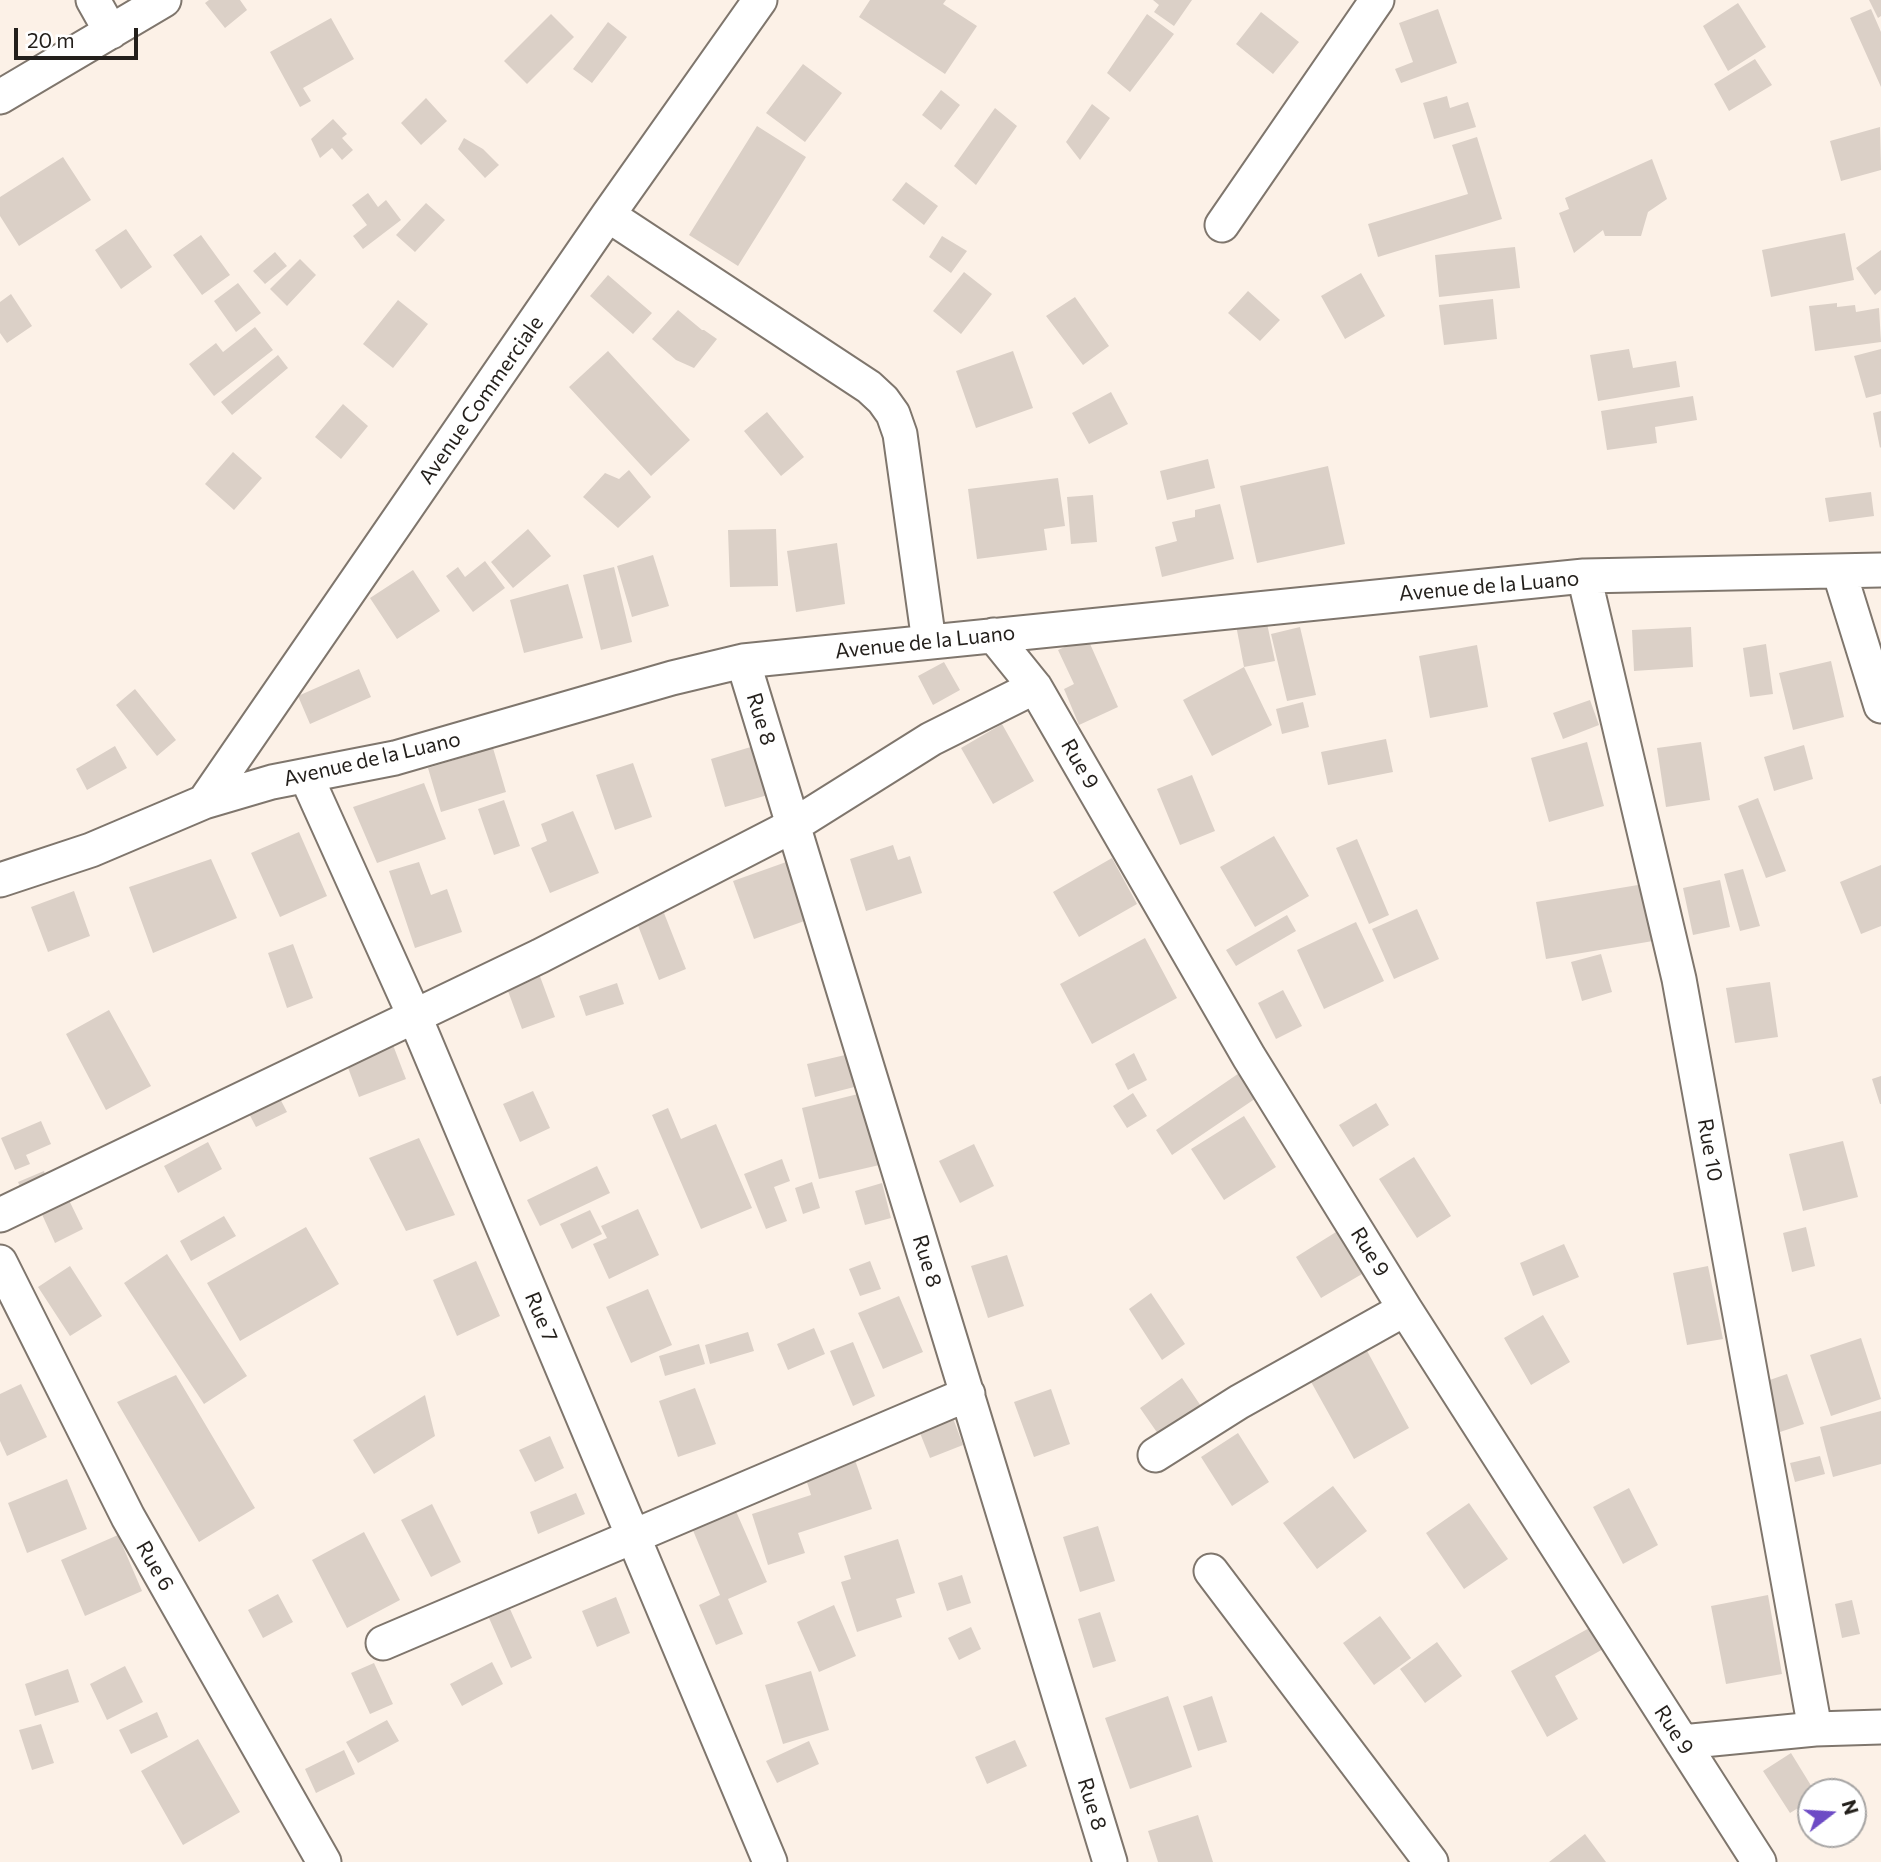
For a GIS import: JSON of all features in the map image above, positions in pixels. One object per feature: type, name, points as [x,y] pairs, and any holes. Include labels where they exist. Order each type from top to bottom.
[{"type":"street","points":[[93,0],[111,32]]},
{"type":"street","points":[[0,97],[164,0]]},
{"type":"street","name":"Avenue Commerciale","points":[[204,802],[608,215],[760,0]]},
{"type":"street","points":[[1222,225],[1377,0]]},
{"type":"street","points":[[608,215],[869,387],[883,400],[893,414],[900,434],[929,642]]},
{"type":"street","points":[[1839,570],[1881,706]]},
{"type":"street","name":"Avenue de la Luano","points":[[0,880],[91,850],[204,802],[272,782],[395,758],[672,678],[743,661],[1584,576],[1881,570]]},
{"type":"street","name":"Rue 10","points":[[1584,576],[1679,979],[1815,1728]]},
{"type":"street","name":"Rue 9","points":[[993,635],[1035,687],[1249,1057],[1405,1309],[1759,1862]]},
{"type":"street","name":"Rue 8","points":[[743,661],[1110,1862]]},
{"type":"street","points":[[0,1215],[540,956],[794,825],[932,739],[1035,687]]},
{"type":"street","name":"Rue 7","points":[[306,776],[414,1015],[770,1862]]},
{"type":"street","name":"Rue 6","points":[[0,1262],[128,1517],[324,1862]]},
{"type":"street","points":[[1155,1455],[1239,1402],[1405,1309]]},
{"type":"street","points":[[383,1643],[968,1394]]},
{"type":"street","points":[[1211,1571],[1431,1862]]},
{"type":"street","points":[[1682,1742],[1815,1728],[1881,1727]]},
{"type":"building","points":[[209,0],[240,0],[247,10],[225,28],[205,3]]},
{"type":"building","points":[[870,0],[946,0],[943,4],[977,26],[945,74],[859,17]]},
{"type":"building","points":[[1153,0],[1192,0],[1174,26],[1154,12],[1159,5]]},
{"type":"building","points":[[1869,0],[1881,0],[1881,16],[1878,18]]},
{"type":"building","points":[[1738,3],[1766,47],[1728,71],[1703,26]]},
{"type":"building","points":[[1438,9],[1457,63],[1401,83],[1395,69],[1413,62],[1399,23]]},
{"type":"building","points":[[1871,9],[1881,32],[1881,87],[1850,18]]},
{"type":"building","points":[[1261,12],[1299,42],[1273,74],[1236,44]]},
{"type":"building","points":[[551,14],[574,37],[527,84],[504,61]]},
{"type":"building","points":[[1147,14],[1174,34],[1130,92],[1107,73]]},
{"type":"building","points":[[331,18],[354,59],[303,88],[311,101],[300,107],[270,52]]},
{"type":"building","points":[[608,22],[627,37],[592,83],[573,69]]},
{"type":"building","points":[[1755,59],[1772,85],[1729,111],[1714,84]]},
{"type":"building","points":[[803,64],[842,93],[805,142],[766,113]]},
{"type":"building","points":[[941,90],[960,105],[941,130],[922,115]]},
{"type":"building","points":[[1447,96],[1450,108],[1468,102],[1476,127],[1434,139],[1423,103]]},
{"type":"building","points":[[426,98],[447,121],[421,145],[401,123]]},
{"type":"building","points":[[1092,104],[1110,118],[1080,160],[1066,142]]},
{"type":"building","points":[[995,108],[1017,126],[976,185],[954,166]]},
{"type":"building","points":[[333,119],[347,134],[342,138],[353,150],[342,160],[332,148],[320,158],[311,139]]},
{"type":"building","points":[[757,126],[806,157],[738,266],[689,235]]},
{"type":"building","points":[[1880,127],[1881,170],[1841,181],[1830,141]]},
{"type":"building","points":[[1477,137],[1502,219],[1378,257],[1368,224],[1468,194],[1452,145]]},
{"type":"building","points":[[464,138],[483,149],[499,165],[485,178],[458,149]]},
{"type":"building","points":[[63,157],[91,200],[19,246],[0,216],[0,197]]},
{"type":"building","points":[[1652,159],[1667,199],[1648,212],[1641,236],[1605,236],[1603,230],[1574,253],[1559,213],[1569,209],[1565,198]]},
{"type":"building","points":[[906,182],[938,206],[924,225],[892,200]]},
{"type":"building","points":[[368,193],[378,207],[386,200],[401,220],[363,249],[353,236],[367,225],[352,205]]},
{"type":"building","points":[[426,203],[445,220],[415,252],[396,235]]},
{"type":"building","points":[[126,229],[152,267],[121,289],[95,250]]},
{"type":"building","points":[[1845,233],[1854,280],[1771,297],[1762,250]]},
{"type":"building","points":[[201,235],[230,275],[202,295],[173,255]]},
{"type":"building","points":[[942,236],[967,251],[951,273],[929,257]]},
{"type":"building","points":[[1515,247],[1520,288],[1439,297],[1435,255]]},
{"type":"building","points":[[1881,250],[1881,290],[1875,295],[1856,268]]},
{"type":"building","points":[[275,252],[287,266],[265,284],[253,271]]},
{"type":"building","points":[[300,259],[316,275],[287,306],[270,289]]},
{"type":"building","points":[[964,272],[992,294],[961,334],[933,311]]},
{"type":"building","points":[[1361,273],[1385,316],[1345,339],[1321,296]]},
{"type":"building","points":[[608,275],[652,313],[633,334],[590,296]]},
{"type":"building","points":[[238,283],[261,313],[236,332],[214,301]]},
{"type":"building","points":[[1248,291],[1280,320],[1260,341],[1228,313]]},
{"type":"building","points":[[11,294],[32,326],[7,343],[0,333],[0,302]]},
{"type":"building","points":[[1075,297],[1109,346],[1083,365],[1046,316]]},
{"type":"building","points":[[1493,299],[1497,339],[1444,345],[1439,305]]},
{"type":"building","points":[[398,300],[428,324],[393,368],[363,344]]},
{"type":"building","points":[[1837,303],[1837,307],[1855,305],[1856,312],[1879,308],[1881,342],[1815,351],[1809,306]]},
{"type":"building","points":[[678,310],[717,339],[694,368],[676,360],[652,339]]},
{"type":"building","points":[[255,327],[273,350],[214,396],[189,364],[216,343],[223,352]]},
{"type":"building","points":[[1629,349],[1633,368],[1676,361],[1680,387],[1598,401],[1590,355]]},
{"type":"building","points":[[1881,349],[1881,394],[1866,398],[1854,356]]},
{"type":"building","points":[[608,351],[690,440],[651,476],[569,387]]},
{"type":"building","points":[[1013,351],[1033,408],[976,428],[956,371]]},
{"type":"building","points":[[278,355],[288,368],[232,415],[221,402]]},
{"type":"building","points":[[1111,392],[1128,424],[1089,444],[1072,413]]},
{"type":"building","points":[[1693,396],[1697,420],[1655,427],[1657,443],[1607,450],[1601,411]]},
{"type":"building","points":[[343,404],[368,426],[341,459],[315,437]]},
{"type":"building","points":[[1881,411],[1881,447],[1880,448],[1873,413]]},
{"type":"building","points":[[767,412],[804,457],[781,476],[744,431]]},
{"type":"building","points":[[233,452],[262,478],[234,510],[205,484]]},
{"type":"building","points":[[1208,459],[1215,488],[1167,500],[1160,471]]},
{"type":"building","points":[[1328,466],[1345,544],[1257,563],[1240,486]]},
{"type":"building","points":[[629,470],[651,497],[618,528],[583,497],[605,473],[619,479]]},
{"type":"building","points":[[1058,478],[1065,526],[1044,529],[1047,550],[977,559],[968,489]]},
{"type":"building","points":[[1871,492],[1874,516],[1829,522],[1825,498]]},
{"type":"building","points":[[1093,495],[1097,542],[1071,544],[1067,497]]},
{"type":"building","points":[[1220,504],[1234,559],[1162,577],[1155,547],[1177,541],[1172,522],[1195,517],[1195,510]]},
{"type":"building","points":[[528,529],[551,556],[513,588],[491,562]]},
{"type":"building","points":[[776,529],[778,586],[730,587],[728,530]]},
{"type":"building","points":[[837,543],[845,604],[796,612],[787,551]]},
{"type":"building","points":[[653,555],[669,606],[632,617],[617,566]]},
{"type":"building","points":[[485,561],[505,588],[473,612],[446,576],[458,567],[465,577]]},
{"type":"building","points":[[614,567],[632,642],[601,650],[583,575]]},
{"type":"building","points":[[413,570],[440,611],[397,639],[370,598]]},
{"type":"building","points":[[568,584],[583,638],[524,653],[510,600]]},
{"type":"building","points":[[1265,614],[1275,661],[1244,667],[1235,620]]},
{"type":"building","points":[[1300,627],[1316,695],[1287,701],[1271,634]]},
{"type":"building","points":[[1691,627],[1693,667],[1634,671],[1632,630]]},
{"type":"building","points":[[1087,637],[1118,707],[1079,725],[1064,689],[1074,684],[1058,650]]},
{"type":"building","points":[[1766,644],[1773,694],[1750,697],[1743,648]]},
{"type":"building","points":[[1477,645],[1488,707],[1430,718],[1419,656]]},
{"type":"building","points":[[1831,661],[1844,717],[1793,730],[1779,673]]},
{"type":"building","points":[[944,662],[960,690],[933,705],[918,676]]},
{"type":"building","points":[[1244,667],[1272,725],[1212,756],[1183,700]]},
{"type":"building","points":[[359,669],[371,697],[310,724],[298,696]]},
{"type":"building","points":[[135,689],[176,740],[157,756],[116,705]]},
{"type":"building","points":[[1590,700],[1599,725],[1563,739],[1553,713]]},
{"type":"building","points":[[1303,702],[1309,727],[1282,734],[1276,709]]},
{"type":"building","points":[[1002,724],[1034,781],[993,804],[961,748]]},
{"type":"building","points":[[1386,739],[1393,772],[1328,785],[1321,752]]},
{"type":"building","points":[[1587,742],[1604,806],[1549,822],[1531,758]]},
{"type":"building","points":[[1701,742],[1710,800],[1666,807],[1657,748]]},
{"type":"building","points":[[1804,745],[1813,779],[1774,791],[1764,757]]},
{"type":"building","points":[[115,746],[127,768],[87,790],[76,769]]},
{"type":"building","points":[[754,746],[768,795],[725,807],[711,759]]},
{"type":"building","points":[[493,748],[506,792],[441,812],[428,768]]},
{"type":"building","points":[[633,763],[652,817],[615,830],[596,775]]},
{"type":"building","points":[[1192,775],[1215,831],[1180,845],[1157,789]]},
{"type":"building","points":[[424,783],[446,839],[377,863],[353,807]]},
{"type":"building","points":[[1758,798],[1786,871],[1766,878],[1738,806]]},
{"type":"building","points":[[504,800],[520,846],[494,855],[478,809]]},
{"type":"building","points":[[573,811],[599,873],[550,893],[531,848],[547,841],[541,824]]},
{"type":"building","points":[[299,832],[327,896],[280,917],[251,853]]},
{"type":"building","points":[[1274,836],[1309,896],[1255,927],[1220,867]]},
{"type":"building","points":[[1357,839],[1389,915],[1369,924],[1336,848]]},
{"type":"building","points":[[893,845],[898,860],[910,856],[922,893],[866,911],[850,859]]},
{"type":"building","points":[[1112,858],[1137,904],[1079,937],[1053,892]]},
{"type":"building","points":[[211,859],[237,918],[153,953],[129,887]]},
{"type":"building","points":[[789,861],[810,919],[754,939],[733,881]]},
{"type":"building","points":[[419,862],[431,895],[447,889],[462,932],[415,948],[389,871]]},
{"type":"building","points":[[1881,865],[1881,926],[1861,934],[1840,882]]},
{"type":"building","points":[[1743,869],[1760,926],[1740,931],[1724,874]]},
{"type":"building","points":[[1720,880],[1730,927],[1693,935],[1683,888]]},
{"type":"building","points":[[1650,883],[1659,940],[1546,959],[1536,902]]},
{"type":"building","points":[[74,891],[90,936],[48,952],[31,907]]},
{"type":"building","points":[[1417,909],[1439,959],[1394,979],[1372,929]]},
{"type":"building","points":[[664,913],[686,969],[659,980],[637,923]]},
{"type":"building","points":[[1287,915],[1296,931],[1236,966],[1226,950]]},
{"type":"building","points":[[1356,922],[1384,981],[1324,1009],[1297,950]]},
{"type":"building","points":[[1145,938],[1177,998],[1092,1044],[1060,984]]},
{"type":"building","points":[[293,944],[313,998],[287,1008],[268,953]]},
{"type":"building","points":[[1601,954],[1612,992],[1582,1001],[1571,962]]},
{"type":"building","points":[[538,971],[555,1017],[522,1029],[505,983]]},
{"type":"building","points":[[1770,982],[1778,1037],[1735,1043],[1726,988]]},
{"type":"building","points":[[617,983],[624,1004],[586,1016],[579,996]]},
{"type":"building","points":[[1283,990],[1302,1026],[1276,1039],[1258,1003]]},
{"type":"building","points":[[109,1010],[151,1086],[106,1110],[66,1034]]},
{"type":"building","points":[[393,1045],[406,1079],[359,1097],[347,1065]]},
{"type":"building","points":[[862,1051],[870,1083],[815,1097],[807,1064]]},
{"type":"building","points":[[1134,1053],[1147,1080],[1128,1090],[1115,1064]]},
{"type":"building","points":[[1248,1067],[1265,1092],[1172,1155],[1156,1130]]},
{"type":"building","points":[[1881,1076],[1881,1104],[1880,1104],[1872,1079]]},
{"type":"building","points":[[276,1091],[287,1112],[256,1127],[245,1106]]},
{"type":"building","points":[[533,1091],[550,1128],[520,1142],[503,1104]]},
{"type":"building","points":[[870,1091],[888,1163],[819,1179],[802,1108]]},
{"type":"building","points":[[1133,1093],[1147,1116],[1127,1128],[1113,1106]]},
{"type":"building","points":[[1376,1103],[1389,1125],[1353,1147],[1339,1125]]},
{"type":"building","points":[[668,1108],[681,1139],[716,1124],[752,1208],[701,1229],[652,1115]]},
{"type":"building","points":[[1244,1116],[1276,1167],[1224,1200],[1191,1149]]},
{"type":"building","points":[[41,1121],[51,1144],[26,1155],[30,1164],[15,1170],[1,1138]]},
{"type":"building","points":[[419,1138],[455,1215],[406,1231],[369,1158]]},
{"type":"building","points":[[1843,1141],[1858,1197],[1803,1211],[1789,1154]]},
{"type":"building","points":[[208,1142],[222,1169],[178,1193],[164,1166]]},
{"type":"building","points":[[974,1144],[994,1186],[960,1203],[939,1161]]},
{"type":"building","points":[[1414,1157],[1451,1216],[1417,1238],[1379,1179]]},
{"type":"building","points":[[782,1159],[790,1181],[774,1187],[787,1221],[766,1229],[744,1174]]},
{"type":"building","points":[[597,1166],[610,1193],[540,1226],[527,1200]]},
{"type":"building","points":[[44,1171],[50,1188],[25,1198],[18,1182]]},
{"type":"building","points":[[812,1182],[820,1208],[803,1214],[795,1188]]},
{"type":"building","points":[[882,1183],[891,1218],[865,1225],[855,1191]]},
{"type":"building","points":[[67,1196],[83,1229],[55,1243],[40,1210]]},
{"type":"building","points":[[638,1209],[659,1255],[609,1279],[593,1244],[607,1238],[601,1226]]},
{"type":"building","points":[[590,1210],[602,1234],[572,1249],[560,1224]]},
{"type":"building","points":[[224,1216],[236,1236],[191,1261],[180,1241]]},
{"type":"building","points":[[306,1227],[339,1284],[240,1341],[207,1283]]},
{"type":"building","points":[[1806,1227],[1815,1266],[1792,1272],[1783,1233]]},
{"type":"building","points":[[1336,1232],[1362,1274],[1321,1298],[1296,1257]]},
{"type":"building","points":[[1564,1244],[1579,1277],[1533,1296],[1520,1263]]},
{"type":"building","points":[[167,1254],[247,1376],[204,1404],[124,1283]]},
{"type":"building","points":[[1007,1255],[1024,1306],[988,1318],[971,1266]]},
{"type":"building","points":[[476,1261],[500,1316],[457,1336],[433,1280]]},
{"type":"building","points":[[870,1261],[881,1289],[860,1296],[849,1269]]},
{"type":"building","points":[[70,1266],[102,1316],[70,1336],[38,1287]]},
{"type":"building","points":[[1708,1266],[1723,1339],[1687,1345],[1673,1273]]},
{"type":"building","points":[[648,1289],[672,1345],[631,1363],[606,1307]]},
{"type":"building","points":[[1151,1293],[1185,1344],[1162,1360],[1129,1309]]},
{"type":"building","points":[[899,1296],[923,1352],[883,1369],[858,1313]]},
{"type":"building","points":[[1543,1315],[1570,1362],[1531,1385],[1504,1338]]},
{"type":"building","points":[[814,1328],[825,1354],[788,1370],[777,1344]]},
{"type":"building","points":[[748,1332],[754,1351],[710,1364],[705,1345]]},
{"type":"building","points":[[1861,1338],[1881,1399],[1831,1416],[1810,1355]]},
{"type":"building","points":[[853,1342],[875,1396],[853,1406],[830,1351]]},
{"type":"building","points":[[699,1344],[705,1364],[665,1376],[659,1356]]},
{"type":"building","points":[[1366,1349],[1409,1428],[1354,1459],[1310,1380]]},
{"type":"building","points":[[1787,1374],[1804,1424],[1780,1432],[1764,1382]]},
{"type":"building","points":[[176,1375],[255,1508],[199,1542],[117,1402]]},
{"type":"building","points":[[1182,1378],[1205,1412],[1163,1441],[1140,1408]]},
{"type":"building","points":[[21,1384],[47,1437],[7,1456],[0,1441],[0,1394]]},
{"type":"building","points":[[695,1388],[716,1444],[678,1457],[659,1401]]},
{"type":"building","points":[[1051,1389],[1070,1444],[1034,1457],[1014,1402]]},
{"type":"building","points":[[425,1395],[435,1436],[374,1474],[353,1440]]},
{"type":"building","points":[[950,1410],[963,1445],[930,1458],[916,1423]]},
{"type":"building","points":[[1881,1411],[1881,1464],[1833,1477],[1820,1427]]},
{"type":"building","points":[[1238,1433],[1269,1482],[1232,1506],[1201,1457]]},
{"type":"building","points":[[550,1436],[564,1468],[535,1482],[519,1450]]},
{"type":"building","points":[[1820,1456],[1825,1474],[1795,1482],[1790,1463]]},
{"type":"building","points":[[855,1460],[872,1509],[798,1533],[805,1553],[768,1565],[752,1514],[811,1495],[805,1476]]},
{"type":"building","points":[[67,1479],[87,1529],[27,1553],[8,1503]]},
{"type":"building","points":[[1333,1486],[1367,1531],[1317,1569],[1283,1523]]},
{"type":"building","points":[[1629,1488],[1658,1545],[1623,1564],[1593,1507]]},
{"type":"building","points":[[576,1493],[585,1514],[538,1534],[530,1512]]},
{"type":"building","points":[[1469,1503],[1508,1559],[1464,1589],[1426,1533]]},
{"type":"building","points":[[432,1504],[461,1562],[431,1577],[401,1520]]},
{"type":"building","points":[[735,1509],[767,1582],[728,1599],[743,1634],[716,1645],[699,1605],[720,1595],[692,1528]]},
{"type":"building","points":[[1098,1526],[1115,1581],[1080,1592],[1063,1537]]},
{"type":"building","points":[[364,1532],[400,1600],[347,1628],[312,1560]]},
{"type":"building","points":[[118,1535],[142,1591],[85,1616],[61,1560]]},
{"type":"building","points":[[898,1539],[915,1593],[896,1599],[902,1617],[857,1632],[841,1582],[851,1579],[844,1556]]},
{"type":"building","points":[[962,1575],[971,1603],[947,1611],[938,1583]]},
{"type":"building","points":[[278,1594],[293,1622],[263,1638],[248,1610]]},
{"type":"building","points":[[1768,1595],[1782,1674],[1726,1684],[1711,1606]]},
{"type":"building","points":[[616,1597],[630,1633],[597,1647],[582,1611]]},
{"type":"building","points":[[1852,1600],[1860,1634],[1842,1638],[1835,1604]]},
{"type":"building","points":[[834,1605],[856,1656],[819,1672],[797,1622]]},
{"type":"building","points":[[510,1609],[532,1658],[511,1668],[489,1618]]},
{"type":"building","points":[[1100,1612],[1116,1661],[1093,1668],[1078,1619]]},
{"type":"building","points":[[1380,1616],[1411,1658],[1374,1685],[1343,1643]]},
{"type":"building","points":[[1593,1626],[1605,1648],[1555,1676],[1578,1719],[1547,1737],[1511,1671]]},
{"type":"building","points":[[971,1627],[981,1649],[959,1660],[948,1638]]},
{"type":"building","points":[[1437,1642],[1462,1676],[1425,1703],[1400,1669]]},
{"type":"building","points":[[492,1662],[503,1684],[462,1706],[450,1684]]},
{"type":"building","points":[[374,1663],[393,1704],[370,1714],[351,1673]]},
{"type":"building","points":[[125,1666],[143,1702],[107,1720],[90,1684]]},
{"type":"building","points":[[68,1669],[79,1702],[35,1716],[25,1684]]},
{"type":"building","points":[[811,1671],[829,1730],[783,1744],[765,1685]]},
{"type":"building","points":[[1168,1696],[1192,1767],[1130,1789],[1105,1718]]},
{"type":"building","points":[[1212,1696],[1227,1742],[1198,1751],[1183,1706]]},
{"type":"building","points":[[157,1712],[168,1737],[131,1754],[119,1730]]},
{"type":"building","points":[[387,1720],[399,1741],[358,1763],[346,1742]]},
{"type":"building","points":[[41,1724],[54,1763],[32,1770],[19,1730]]},
{"type":"building","points":[[198,1739],[240,1812],[183,1845],[141,1771]]},
{"type":"building","points":[[1015,1740],[1027,1766],[987,1784],[975,1757]]},
{"type":"building","points":[[809,1741],[819,1764],[777,1783],[766,1761]]},
{"type":"building","points":[[344,1750],[355,1774],[316,1793],[305,1769]]},
{"type":"building","points":[[1791,1753],[1806,1778],[1797,1778],[1797,1809],[1790,1813],[1763,1771]]},
{"type":"building","points":[[1198,1815],[1213,1862],[1158,1862],[1148,1831]]},
{"type":"building","points":[[1585,1834],[1606,1862],[1549,1862]]}]
